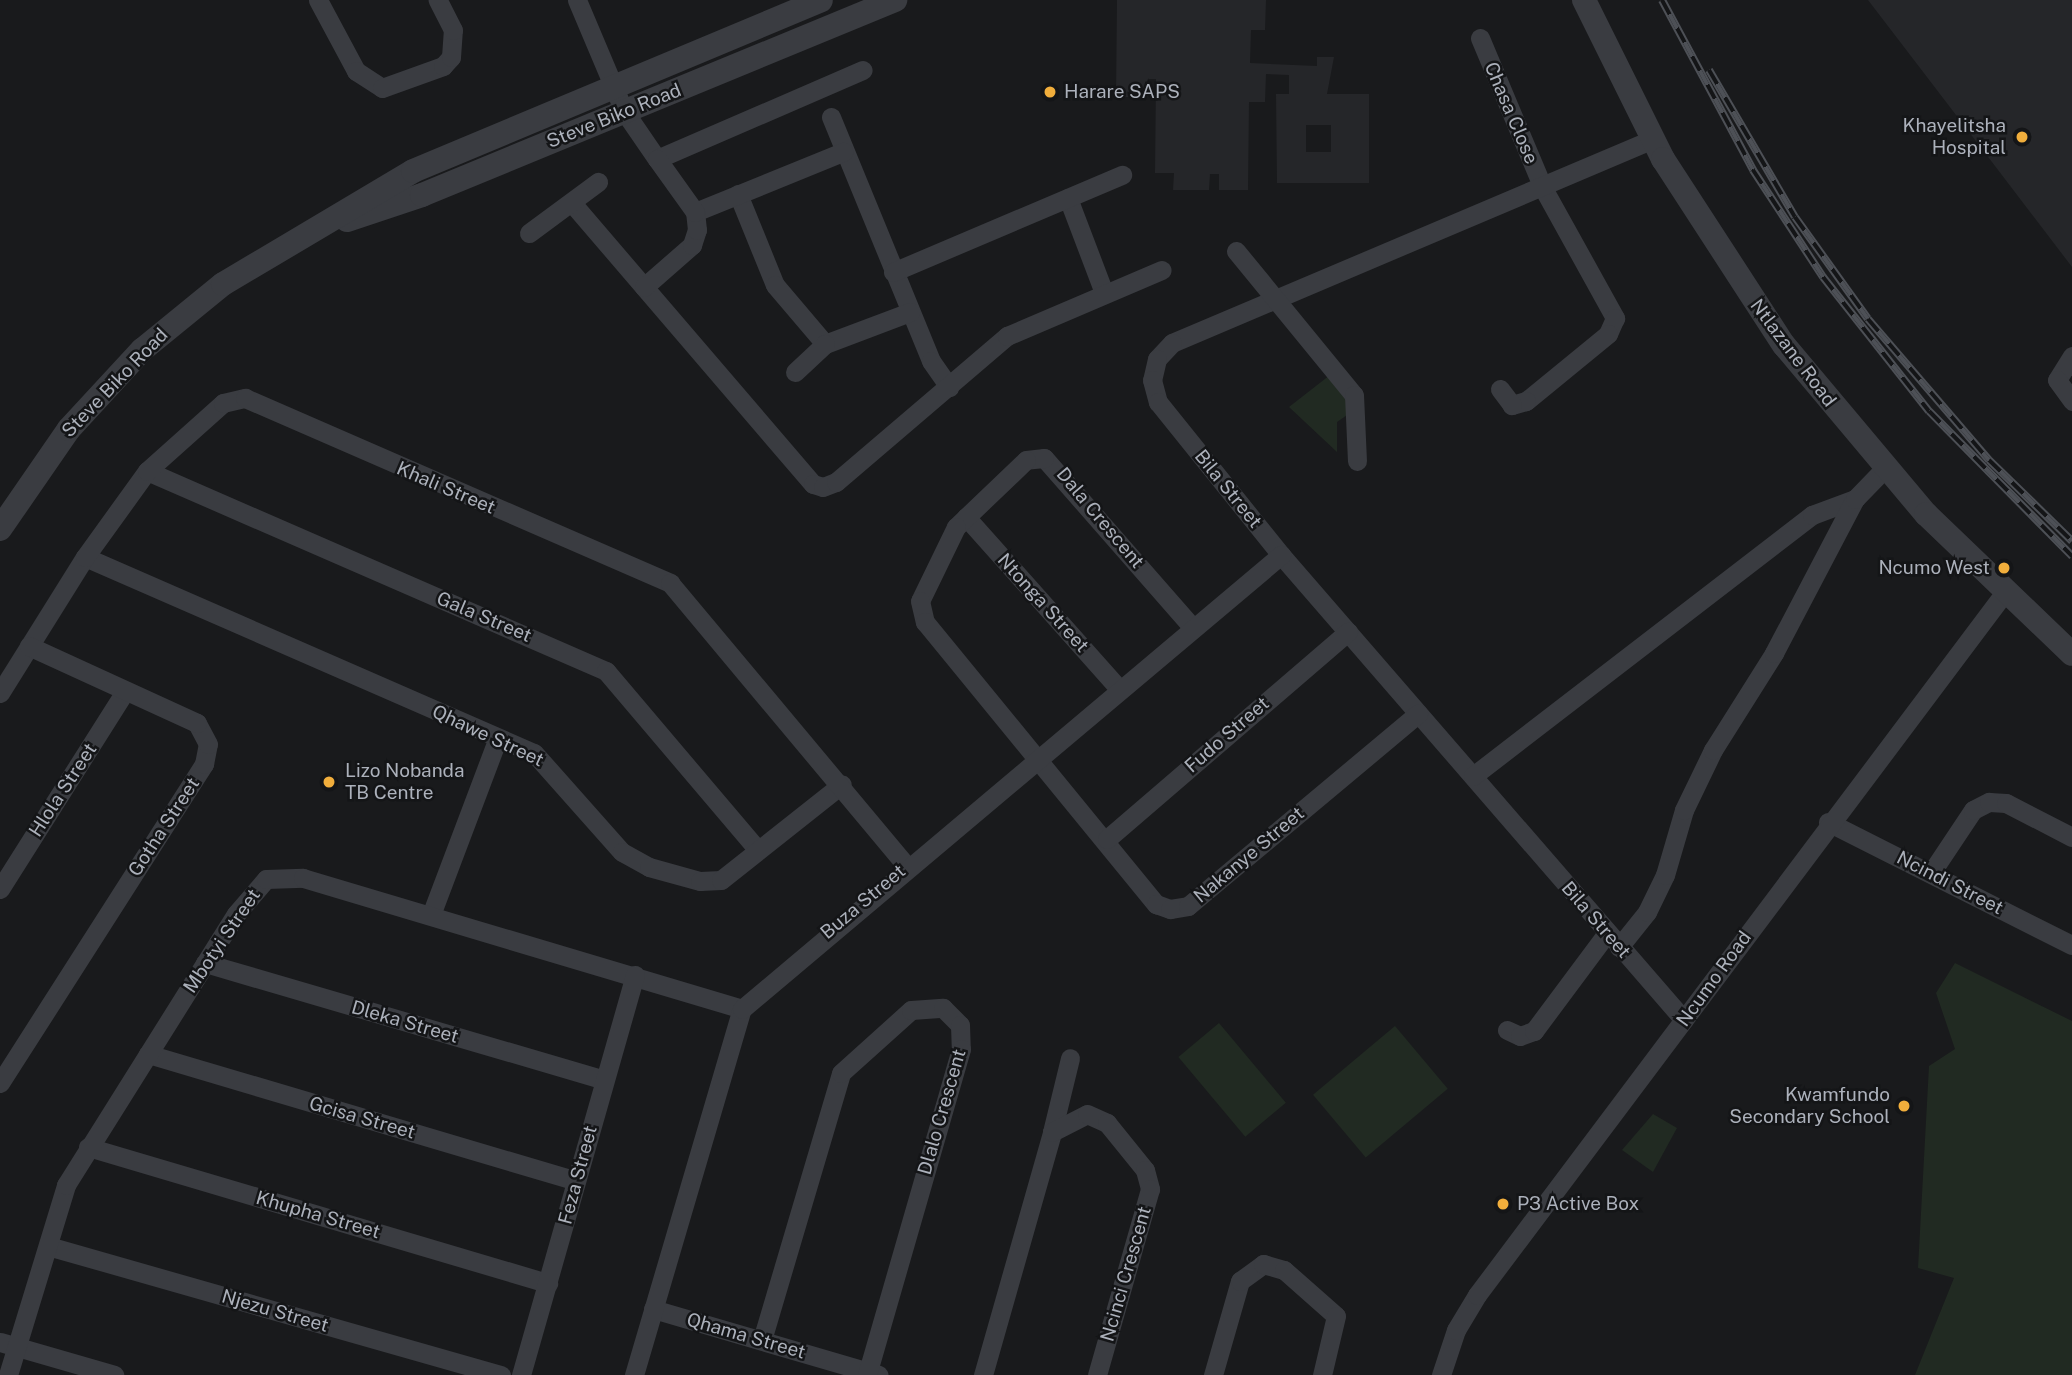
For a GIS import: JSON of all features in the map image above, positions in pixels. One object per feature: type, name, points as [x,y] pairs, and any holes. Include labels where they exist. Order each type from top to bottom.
[{"type":"street","points":[[318,0],[356,71],[382,88],[443,66],[451,57],[453,30],[438,0]]},
{"type":"street","points":[[577,0],[619,100],[695,212],[692,245],[644,287]]},
{"type":"street","name":"Steve Biko Road","points":[[619,100],[821,0]]},
{"type":"street","name":"Steve Biko Road","points":[[0,529],[69,429],[142,350],[223,284],[413,171],[895,0]]},
{"type":"street","name":"Ntlazane Road","points":[[1584,0],[1653,139],[1752,299],[1885,468],[2005,592],[2072,654]]},
{"type":"street","name":"Chasa Close","points":[[1480,38],[1542,188],[1614,308],[1615,322],[1608,334],[1522,403],[1512,405],[1500,388]]},
{"type":"street","points":[[657,159],[863,70]]},
{"type":"street","points":[[831,117],[892,272],[949,387]]},
{"type":"street","name":"Bila Street","points":[[1653,139],[1172,343],[1157,359],[1152,380],[1158,402],[1281,555],[1684,1020]]},
{"type":"street","points":[[695,212],[843,152]]},
{"type":"street","points":[[892,272],[1122,175]]},
{"type":"street","points":[[529,233],[598,182]]},
{"type":"street","points":[[738,194],[775,285],[825,344]]},
{"type":"street","points":[[1068,198],[1104,293]]},
{"type":"street","points":[[572,203],[813,484],[836,482],[1007,336],[1162,270]]},
{"type":"street","points":[[1236,251],[1354,395],[1357,461]]},
{"type":"street","points":[[795,372],[825,344],[910,312]]},
{"type":"street","points":[[2072,356],[2057,380],[2072,401]]},
{"type":"street","name":"Khali Street","points":[[0,693],[85,557],[147,471],[223,403],[244,398],[664,579],[842,784],[906,866]]},
{"type":"street","name":"Dala Crescent","points":[[1039,755],[921,614],[922,589],[966,517],[1026,460],[1050,460],[1193,628]]},
{"type":"street","points":[[1507,1030],[1520,1036],[1534,1031],[1613,940],[1647,912],[1665,875],[1684,810],[1713,750],[1774,653],[1855,499],[1885,468]]},
{"type":"street","name":"Gala Street","points":[[147,471],[606,671],[758,850]]},
{"type":"street","points":[[1473,776],[1812,514],[1855,499]]},
{"type":"street","name":"Ntonga Street","points":[[966,517],[1119,689]]},
{"type":"street","name":"Buza Street","points":[[741,1009],[906,866],[1281,555]]},
{"type":"street","name":"Qhawe Street","points":[[85,557],[498,738],[550,765],[622,852],[641,864],[707,882],[721,880],[842,784]]},
{"type":"street","name":"Ncumo Road","points":[[1441,1375],[1456,1330],[1477,1295],[1684,1020],[1828,822],[2005,592]]},
{"type":"street","name":"Fudo Street","points":[[1107,839],[1348,632]]},
{"type":"street","name":"Gotha Street","points":[[0,1083],[204,764],[208,739],[197,723],[29,646]]},
{"type":"street","name":"Hlola Street","points":[[0,889],[125,691]]},
{"type":"street","name":"Nakanye Street","points":[[1039,755],[1156,904],[1183,909],[1418,714]]},
{"type":"street","points":[[431,915],[498,738]]},
{"type":"street","points":[[1930,873],[1973,810],[1989,802],[2006,803],[2072,837]]},
{"type":"street","name":"Ncindi Street","points":[[1828,822],[2072,945]]},
{"type":"street","name":"Mbotyi Street","points":[[8,1375],[8,1345],[48,1246],[59,1204],[88,1147],[250,892],[274,876],[303,878],[635,975],[741,1009]]},
{"type":"street","name":"Dleka Street","points":[[205,963],[604,1080]]},
{"type":"street","name":"Feza Street","points":[[521,1375],[635,975]]},
{"type":"street","name":"Dlalo Crescent","points":[[762,1340],[841,1073],[911,1010],[943,1008],[960,1025],[961,1049],[874,1373]]},
{"type":"street","points":[[634,1375],[741,1009]]},
{"type":"street","name":"Gcisa Street","points":[[148,1055],[576,1181]]},
{"type":"street","points":[[983,1375],[1052,1132],[1070,1058]]},
{"type":"street","name":"Ncinci Crescent","points":[[1052,1132],[1079,1115],[1102,1119],[1150,1182],[1097,1375]]},
{"type":"street","name":"Khupha Street","points":[[88,1147],[548,1283]]},
{"type":"street","name":"Njezu Street","points":[[48,1246],[501,1375]]},
{"type":"street","points":[[1213,1375],[1240,1281],[1263,1264],[1284,1270],[1336,1316],[1322,1375]]},
{"type":"street","name":"Qhama Street","points":[[653,1309],[874,1373]]},
{"type":"street","points":[[8,1345],[114,1375]]},
{"type":"shaded area","points":[[1117,0],[1266,0],[1265,30],[1251,30],[1250,63],[1317,66],[1317,57],[1334,57],[1327,94],[1369,94],[1369,183],[1277,183],[1276,94],[1289,94],[1289,75],[1266,74],[1265,102],[1249,102],[1248,190],[1219,190],[1219,174],[1210,174],[1209,190],[1173,190],[1174,173],[1155,173],[1156,79],[1149,79],[1148,97],[1116,97]],"holes":[[[1306,125],[1331,125],[1331,152],[1306,152]]]},
{"type":"shaded area","name":"Khayelitsha Hospital","points":[[1868,0],[2072,0],[2072,267],[1995,166]]},
{"type":"shaded area","points":[[1330,375],[1350,400],[1350,413],[1337,422],[1337,452],[1289,407]]},
{"type":"shaded area","points":[[1955,963],[2072,1021],[2072,1375],[1915,1375],[1954,1278],[1918,1268],[1929,1066],[1955,1049],[1936,993]]},
{"type":"shaded area","points":[[1219,1023],[1286,1103],[1245,1137],[1178,1057]]},
{"type":"shaded area","points":[[1395,1026],[1448,1089],[1366,1158],[1313,1095]]},
{"type":"shaded area","points":[[1653,1114],[1677,1128],[1653,1172],[1622,1150]]},
{"type":"railway","points":[[1662,0],[1753,170],[1823,277],[1929,411],[2072,556]]},
{"type":"railway","points":[[1709,70],[1795,217],[1868,319],[1989,460],[2072,541]]},
{"type":"place","name":"Harare SAPS","points":[[1050,92]]},
{"type":"place","name":"Khayelitsha Hospital","points":[[2022,137]]},
{"type":"place","name":"Ncumo West","points":[[2004,568]]},
{"type":"place","name":"Lizo Nobanda TB Centre","points":[[329,782]]},
{"type":"place","name":"Kwamfundo Secondary School","points":[[1904,1106]]},
{"type":"place","name":"P3 Active Box","points":[[1503,1204]]}]
